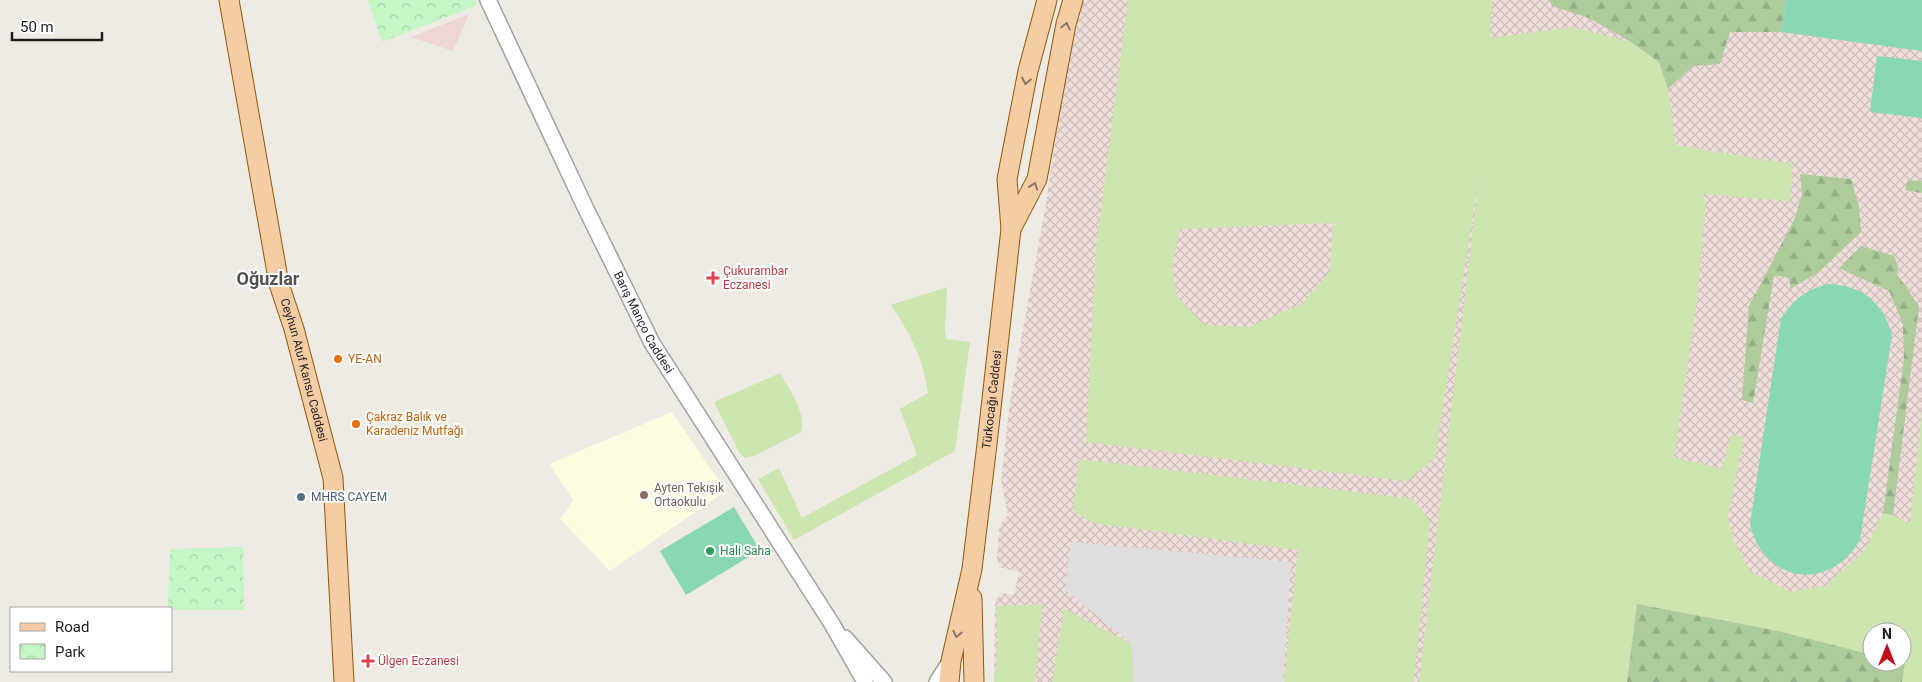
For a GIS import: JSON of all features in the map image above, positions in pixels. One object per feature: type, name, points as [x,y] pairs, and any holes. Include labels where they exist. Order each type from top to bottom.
[{"type":"main road","name":"Ceyhun Atuf Kansu Caddesi","points":[[229,0],[279,284],[294,329],[333,478],[344,682]]},
{"type":"main road","name":"Türkocağı Caddesi","points":[[950,682],[951,661],[972,569],[1011,229],[1007,179],[1028,71],[1047,0]]},
{"type":"main road","name":"Türkocağı Caddesi","points":[[1011,229],[1036,179],[1066,24],[1073,0]]},
{"type":"main road","name":"Türkocağı Caddesi","points":[[972,569],[974,682]]},
{"type":"street","name":"Barış Manço Caddesi","points":[[488,0],[584,207],[652,343],[832,624],[865,682]]},
{"type":"street","name":"Barış Manço Caddesi","points":[[832,624],[884,682]]},
{"type":"street","points":[[937,682],[951,661]]},
{"type":"shaded area","points":[[1084,0],[1922,0],[1922,682],[994,682],[995,601],[1001,593],[1014,595],[1019,572],[1000,567],[997,559],[999,530],[1003,520],[1008,515],[1001,481],[1010,401],[1046,203],[1068,55]]},
{"type":"shaded area","points":[[469,14],[453,51],[411,37]]},
{"type":"shaded area","name":"Ayten Tekışık Ortaokulu","points":[[672,412],[726,491],[610,571],[560,519],[573,500],[549,464]]},
{"type":"shaded area","points":[[1071,542],[1291,562],[1283,682],[1133,682],[1132,644],[1065,590]]},
{"type":"green space","points":[[368,0],[474,0],[477,5],[382,42]]},
{"type":"green space","points":[[1128,0],[1492,0],[1490,38],[1572,27],[1631,42],[1659,62],[1668,89],[1676,145],[1793,164],[1790,201],[1703,194],[1706,204],[1696,307],[1674,457],[1722,469],[1731,435],[1744,437],[1728,516],[1734,542],[1750,571],[1790,592],[1827,585],[1864,551],[1883,513],[1893,515],[1910,524],[1922,411],[1922,682],[1902,682],[1903,672],[1912,672],[1912,622],[1862,622],[1862,652],[1778,631],[1637,604],[1627,682],[1419,682],[1480,169],[1435,458],[1407,481],[1086,442],[1096,249]],"holes":[[[1333,223],[1330,272],[1303,303],[1249,327],[1204,325],[1177,296],[1172,267],[1180,229]]]},
{"type":"green space","points":[[1549,0],[1786,0],[1781,32],[1730,32],[1720,64],[1693,66],[1668,89],[1659,62],[1631,42],[1589,18],[1552,6]]},
{"type":"green space","points":[[1786,0],[1922,0],[1922,51],[1781,32]]},
{"type":"green space","points":[[1877,56],[1922,61],[1922,118],[1870,112]]},
{"type":"green space","points":[[1800,174],[1851,179],[1859,206],[1861,232],[1819,272],[1790,289],[1790,278],[1774,275],[1753,403],[1742,400],[1749,306],[1795,218],[1802,194]]},
{"type":"green space","points":[[1908,180],[1922,181],[1922,193],[1905,190]]},
{"type":"green space","points":[[1861,246],[1894,256],[1898,266],[1897,274],[1919,306],[1893,515],[1883,513],[1904,358],[1903,324],[1889,291],[1839,268]]},
{"type":"green space","points":[[1828,284],[1851,288],[1869,298],[1883,313],[1892,335],[1860,540],[1847,557],[1832,568],[1815,574],[1799,574],[1783,569],[1769,559],[1757,544],[1750,524],[1781,319],[1790,306],[1801,296],[1813,289]]},
{"type":"green space","points":[[947,287],[945,332],[947,339],[970,342],[955,451],[794,540],[758,479],[779,468],[802,518],[917,455],[900,409],[928,393],[926,380],[915,347],[905,326],[891,305]]},
{"type":"green space","points":[[780,373],[799,409],[802,424],[801,432],[754,456],[744,458],[739,452],[714,402]]},
{"type":"green space","points":[[1079,459],[1413,499],[1430,521],[1414,682],[1284,682],[1298,550],[1093,523],[1073,510]]},
{"type":"green space","name":"Hali Saha","points":[[734,507],[760,550],[686,595],[660,551]]},
{"type":"green space","points":[[243,547],[244,610],[172,610],[172,607],[168,607],[170,549]]},
{"type":"green space","points":[[1042,604],[1035,682],[994,682],[998,643],[996,606]]},
{"type":"green space","points":[[1637,604],[1778,631],[1862,652],[1862,672],[1903,672],[1902,682],[1627,682]]},
{"type":"green space","points":[[1064,609],[1132,644],[1133,682],[1052,682]]},
{"type":"place","name":"Çukurambar Eczanesi","points":[[713,278]]},
{"type":"place","name":"YE-AN","points":[[338,359]]},
{"type":"place","name":"Çakraz Balık ve Karadeniz Mutfağı","points":[[356,424]]},
{"type":"place","name":"Ayten Tekışık Ortaokulu","points":[[644,495]]},
{"type":"place","name":"MHRS CAYEM","points":[[301,497]]},
{"type":"place","name":"Hali Saha","points":[[710,551]]},
{"type":"place","name":"Ülgen Eczanesi","points":[[368,661]]},
{"type":"district","name":"Oğuzlar","points":[[268,278]]}]
